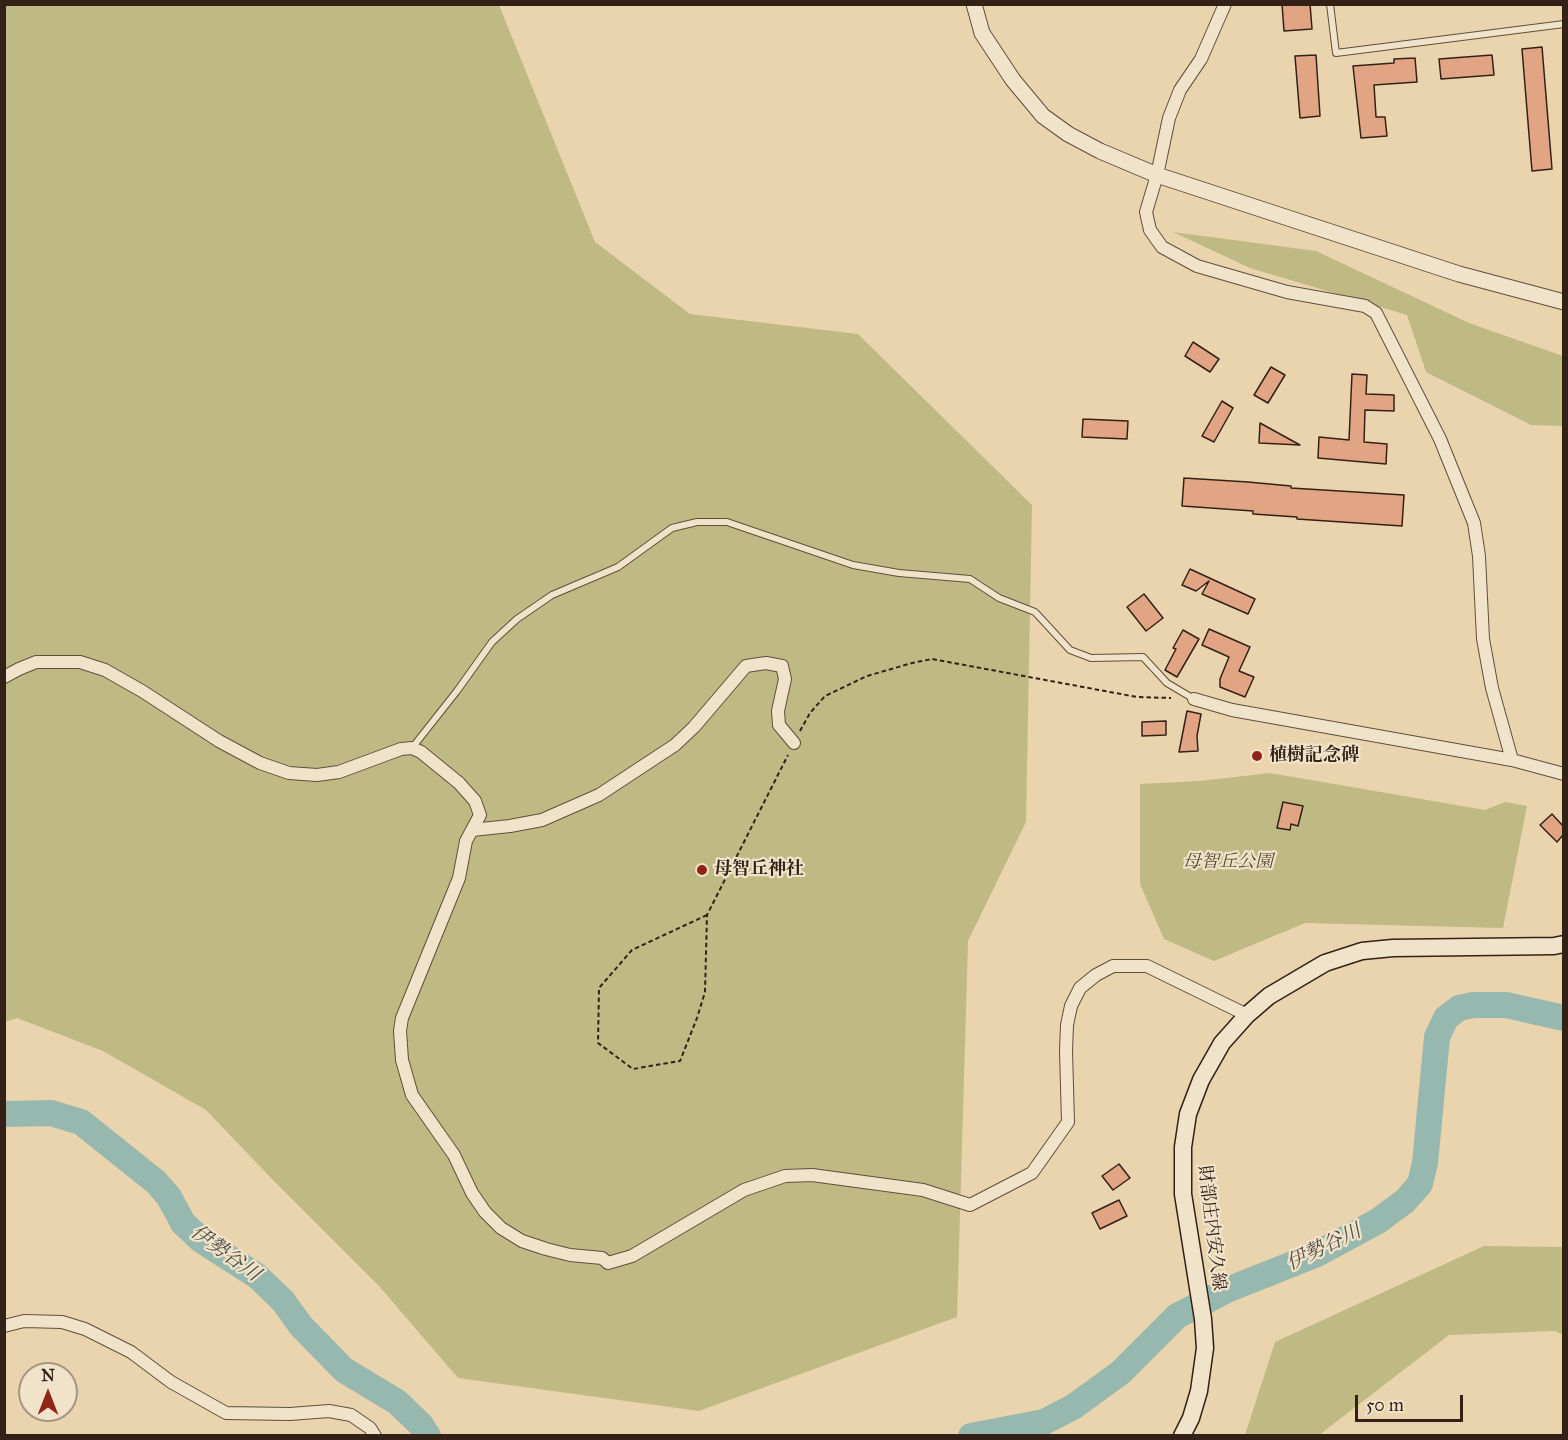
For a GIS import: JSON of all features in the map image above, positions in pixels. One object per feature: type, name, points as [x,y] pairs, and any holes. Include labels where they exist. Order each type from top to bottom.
[{"type":"main road","name":"財部庄内安久線","points":[[1182,1436],[1191,1418],[1199,1391],[1204,1348],[1198,1282],[1183,1194],[1183,1147],[1188,1114],[1206,1070],[1222,1043],[1247,1015],[1269,996],[1325,963],[1362,951],[1393,948],[1563,944]]},
{"type":"street","points":[[974,4],[982,33],[1013,80],[1043,116],[1068,134],[1100,151],[1157,175],[1459,274],[1563,302]]},
{"type":"street","points":[[1226,4],[1201,59],[1180,90],[1169,118],[1157,175],[1146,212],[1150,230],[1162,247],[1197,266],[1287,292],[1365,306],[1376,313],[1440,439],[1474,523],[1479,556],[1484,639],[1492,688],[1512,760]]},
{"type":"street","points":[[4,677],[36,662],[80,662],[105,670],[219,741],[260,762],[289,773],[317,775],[339,772],[401,749],[412,748],[421,752],[459,783],[475,801],[480,815],[466,841],[459,878],[402,1018],[400,1031],[402,1060],[412,1095],[454,1155],[472,1193],[485,1212],[501,1228],[522,1241],[570,1255],[602,1258],[609,1263],[632,1256],[744,1190],[785,1176],[812,1175],[923,1190],[970,1205],[1032,1173],[1068,1122],[1066,1051],[1067,1025],[1071,1006],[1080,988],[1096,975],[1113,966],[1146,966],[1247,1015]]},
{"type":"street","points":[[472,830],[542,820],[599,795],[675,745],[694,727],[746,666],[766,663],[782,666],[785,679],[778,711],[779,725],[794,743]]},
{"type":"street","points":[[1194,699],[1247,713],[1512,760],[1563,774]]},
{"type":"street","points":[[4,1326],[24,1321],[62,1322],[85,1329],[131,1352],[171,1382],[226,1413],[290,1414],[329,1411],[351,1415],[370,1428],[375,1436]]},
{"type":"lane","points":[[1330,4],[1336,53],[1563,24]]},
{"type":"lane","points":[[412,748],[492,642],[517,619],[552,595],[618,567],[672,528],[697,522],[727,522],[853,566],[899,573],[969,579],[999,598],[1035,612],[1070,650],[1090,658],[1143,657],[1167,683],[1194,699]]},
{"type":"path","points":[[707,915],[632,950],[599,988],[598,1043],[633,1069],[680,1061],[705,992],[707,915],[810,713],[825,696],[867,676],[932,659],[1137,697],[1194,699]]},
{"type":"green space","points":[[4,5],[499,5],[595,242],[690,314],[858,334],[1032,505],[1026,822],[968,941],[957,1317],[699,1411],[458,1378],[379,1286],[206,1110],[103,1051],[17,1018],[5,1022]]},
{"type":"green space","points":[[1173,232],[1316,251],[1469,323],[1563,356],[1563,426],[1531,425],[1426,372],[1407,315],[1250,268]]},
{"type":"green space","name":"母智丘公園","points":[[1270,773],[1485,810],[1505,802],[1527,806],[1503,928],[1305,923],[1214,961],[1164,939],[1140,884],[1140,784],[1200,781]]},
{"type":"green space","points":[[1484,1246],[1563,1247],[1563,1335],[1555,1331],[1449,1335],[1319,1435],[1245,1435],[1275,1342]]},
{"type":"building","points":[[1282,4],[1310,4],[1312,29],[1284,31]]},
{"type":"building","points":[[1542,47],[1552,169],[1532,171],[1522,49]]},
{"type":"building","points":[[1316,55],[1320,116],[1300,118],[1295,56]]},
{"type":"building","points":[[1492,55],[1494,75],[1441,79],[1439,59]]},
{"type":"building","points":[[1415,58],[1417,82],[1374,85],[1376,117],[1385,117],[1387,136],[1361,138],[1353,66],[1394,63],[1394,59]]},
{"type":"building","points":[[1193,342],[1219,359],[1210,372],[1185,356]]},
{"type":"building","points":[[1271,367],[1285,375],[1268,403],[1254,395]]},
{"type":"building","points":[[1352,374],[1367,375],[1366,394],[1394,395],[1394,411],[1365,410],[1364,442],[1387,444],[1386,464],[1318,458],[1319,437],[1349,440]]},
{"type":"building","points":[[1222,401],[1233,408],[1214,442],[1202,436]]},
{"type":"building","points":[[1083,419],[1128,421],[1127,439],[1082,437]]},
{"type":"building","points":[[1260,423],[1300,445],[1259,443]]},
{"type":"building","points":[[1184,478],[1404,495],[1402,526],[1297,519],[1297,517],[1253,514],[1253,511],[1182,506]]},
{"type":"building","points":[[1190,569],[1255,599],[1248,614],[1202,594],[1209,581],[1196,591],[1182,585]]},
{"type":"building","points":[[1144,594],[1163,618],[1146,631],[1127,607]]},
{"type":"building","points":[[1209,629],[1250,647],[1239,671],[1254,677],[1245,697],[1220,687],[1220,679],[1229,657],[1202,645]]},
{"type":"building","points":[[1183,630],[1199,639],[1177,677],[1165,670]]},
{"type":"building","points":[[1187,711],[1201,714],[1197,736],[1198,751],[1179,752]]},
{"type":"building","points":[[1166,721],[1166,735],[1142,736],[1142,722]]},
{"type":"building","points":[[1283,802],[1303,806],[1298,826],[1291,824],[1290,830],[1277,828]]},
{"type":"building","points":[[1552,814],[1563,826],[1563,835],[1557,842],[1540,825]]},
{"type":"building","points":[[1119,1164],[1130,1178],[1113,1190],[1102,1176]]},
{"type":"building","points":[[1119,1200],[1127,1216],[1100,1229],[1092,1213]]},
{"type":"waterway","name":"伊勢谷川","points":[[971,1436],[1044,1422],[1073,1407],[1120,1373],[1177,1316],[1227,1290],[1315,1255],[1378,1221],[1405,1201],[1420,1184],[1425,1163],[1437,1037],[1446,1018],[1459,1008],[1473,1005],[1506,1005],[1564,1018]]},
{"type":"waterway","name":"伊勢谷川","points":[[4,1114],[51,1113],[81,1122],[156,1182],[169,1197],[183,1223],[201,1240],[257,1276],[283,1301],[301,1326],[344,1370],[397,1402],[421,1425],[428,1436]]},
{"type":"place","name":"植樹記念碑","points":[[1257,756]]},
{"type":"place","name":"母智丘神社","points":[[702,870]]}]
